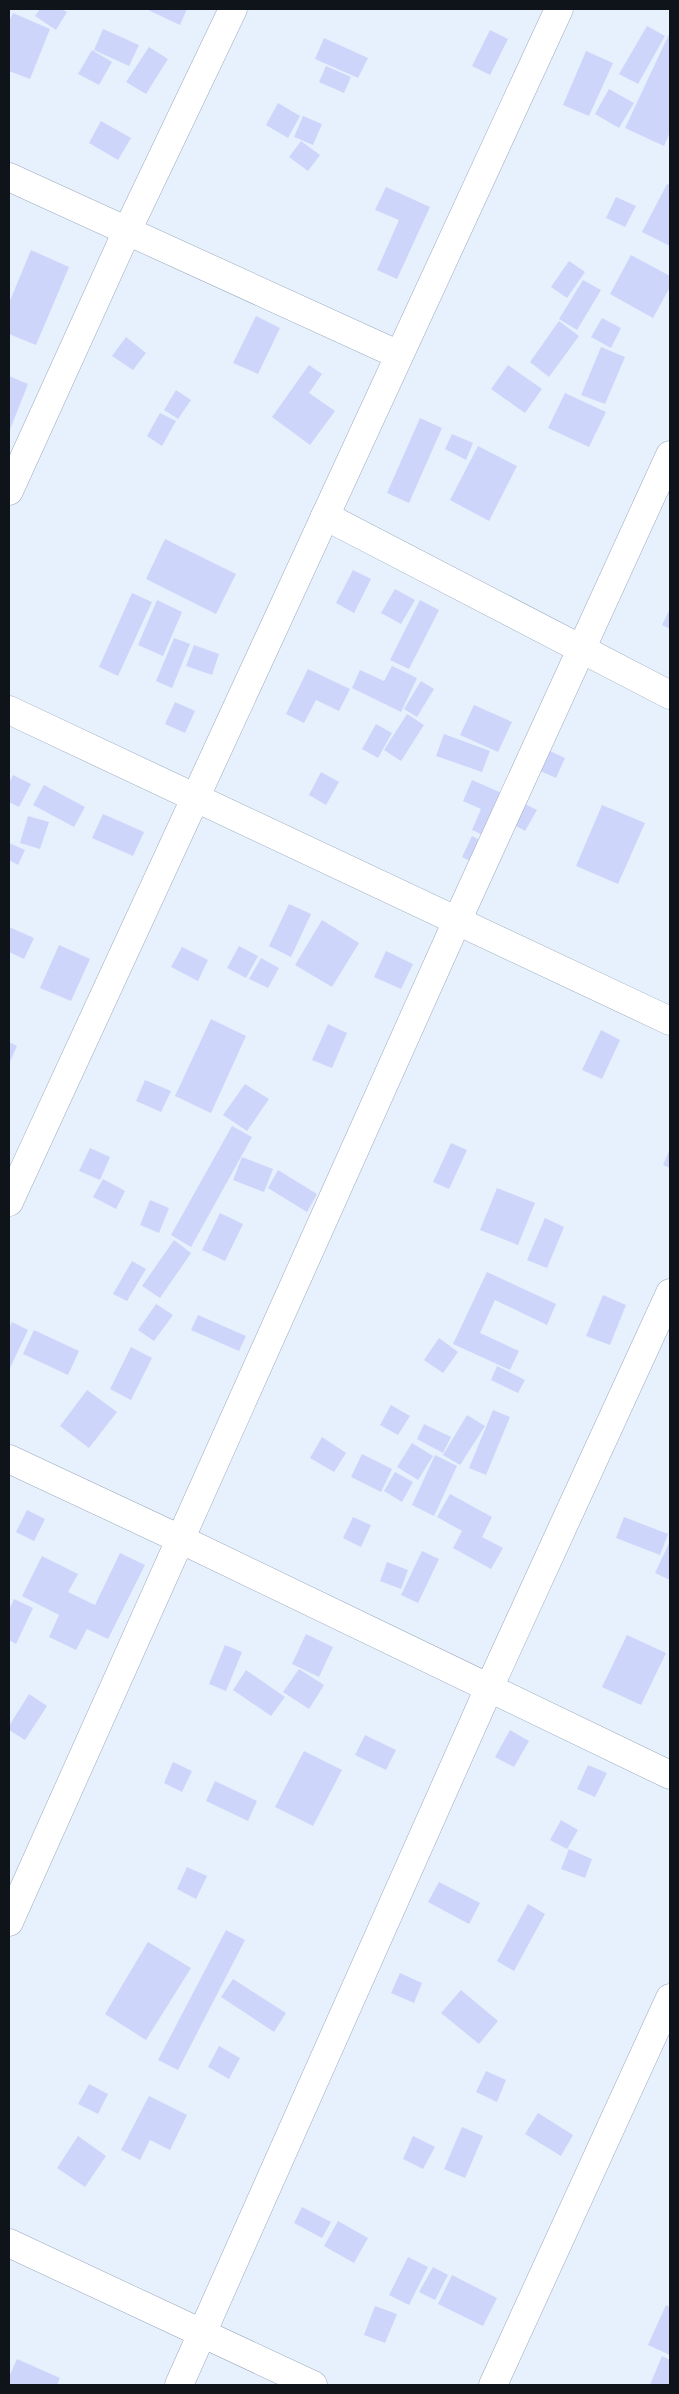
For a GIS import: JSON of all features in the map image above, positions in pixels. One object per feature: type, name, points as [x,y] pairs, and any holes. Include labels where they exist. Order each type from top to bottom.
[{"type":"street","points":[[9,490],[127,231],[233,9]]},
{"type":"street","points":[[9,1202],[559,9]]},
{"type":"street","points":[[9,177],[399,356]]},
{"type":"street","points":[[9,1922],[457,921],[670,455]]},
{"type":"street","points":[[325,516],[670,695]]},
{"type":"street","points":[[9,710],[670,1020]]},
{"type":"street","points":[[179,2385],[489,1688],[670,1293]]},
{"type":"street","points":[[9,1460],[180,1539],[670,1775]]},
{"type":"street","points":[[493,2385],[670,1998]]},
{"type":"street","points":[[9,2243],[313,2385]]},
{"type":"building","points":[[40,9],[61,9],[67,12],[56,30],[35,16]]},
{"type":"building","points":[[146,9],[187,9],[180,25]]},
{"type":"building","points":[[13,13],[50,29],[30,79],[9,71],[9,22]]},
{"type":"building","points":[[647,26],[665,36],[638,84],[619,74]]},
{"type":"building","points":[[103,29],[139,45],[129,66],[94,50]]},
{"type":"building","points":[[490,30],[508,39],[490,75],[472,66]]},
{"type":"building","points":[[670,32],[670,132],[664,146],[625,128]]},
{"type":"building","points":[[324,38],[368,58],[358,78],[315,59]]},
{"type":"building","points":[[149,47],[168,59],[146,94],[126,82]]},
{"type":"building","points":[[92,50],[112,62],[99,85],[78,74]]},
{"type":"building","points":[[586,51],[613,63],[589,116],[563,105]]},
{"type":"building","points":[[326,66],[351,77],[344,93],[319,82]]},
{"type":"building","points":[[609,89],[634,103],[619,128],[595,114]]},
{"type":"building","points":[[278,103],[300,116],[288,138],[266,125]]},
{"type":"building","points":[[303,116],[322,124],[313,145],[294,137]]},
{"type":"building","points":[[101,121],[131,138],[118,160],[89,143]]},
{"type":"building","points":[[301,141],[320,155],[308,171],[289,157]]},
{"type":"building","points":[[667,184],[670,185],[670,246],[642,232]]},
{"type":"building","points":[[386,187],[430,207],[397,279],[377,270],[399,220],[375,210]]},
{"type":"building","points":[[616,197],[636,206],[625,227],[606,218]]},
{"type":"building","points":[[31,250],[69,267],[36,345],[9,334],[9,303]]},
{"type":"building","points":[[631,255],[670,276],[670,287],[653,318],[610,294]]},
{"type":"building","points":[[569,261],[585,272],[567,298],[551,287]]},
{"type":"building","points":[[583,280],[601,290],[577,330],[559,319]]},
{"type":"building","points":[[256,316],[280,328],[258,374],[233,363]]},
{"type":"building","points":[[602,318],[621,328],[611,348],[591,337]]},
{"type":"building","points":[[559,321],[579,336],[549,377],[530,362]]},
{"type":"building","points":[[126,337],[146,353],[133,370],[112,356]]},
{"type":"building","points":[[601,347],[625,357],[605,404],[581,395]]},
{"type":"building","points":[[309,365],[322,374],[309,393],[335,411],[310,445],[272,417]]},
{"type":"building","points":[[508,365],[542,389],[525,413],[491,389]]},
{"type":"building","points":[[9,376],[28,384],[9,432]]},
{"type":"building","points":[[176,390],[191,400],[178,419],[164,410]]},
{"type":"building","points":[[565,393],[606,412],[589,447],[548,428]]},
{"type":"building","points":[[160,413],[176,421],[162,446],[147,436]]},
{"type":"building","points":[[420,418],[442,428],[409,503],[387,493]]},
{"type":"building","points":[[452,434],[473,443],[466,460],[445,449]]},
{"type":"building","points":[[478,446],[517,466],[489,521],[450,500]]},
{"type":"building","points":[[165,539],[236,574],[216,614],[146,579]]},
{"type":"building","points":[[353,570],[371,579],[354,613],[336,603]]},
{"type":"building","points":[[395,589],[415,600],[401,624],[381,613]]},
{"type":"building","points":[[132,593],[152,602],[118,676],[99,667]]},
{"type":"building","points":[[157,600],[182,612],[163,656],[138,645]]},
{"type":"building","points":[[420,600],[439,610],[409,669],[390,660]]},
{"type":"building","points":[[670,609],[670,629],[662,625]]},
{"type":"building","points":[[174,638],[190,644],[172,688],[156,681]]},
{"type":"building","points":[[194,645],[219,654],[212,675],[186,666]]},
{"type":"building","points":[[392,666],[417,678],[401,712],[352,688],[360,670],[384,681]]},
{"type":"building","points":[[308,669],[350,689],[339,711],[316,700],[304,723],[286,714]]},
{"type":"building","points":[[421,681],[434,689],[417,717],[404,709]]},
{"type":"building","points":[[175,702],[195,711],[185,733],[165,724]]},
{"type":"building","points":[[474,705],[512,722],[498,752],[460,735]]},
{"type":"building","points":[[407,714],[424,725],[401,761],[384,750]]},
{"type":"building","points":[[376,724],[392,733],[378,758],[362,749]]},
{"type":"building","points":[[444,734],[490,751],[482,772],[436,756]]},
{"type":"building","points":[[526,740],[565,758],[556,778],[536,769]]},
{"type":"building","points":[[321,772],[339,782],[326,805],[309,795]]},
{"type":"building","points":[[13,775],[31,784],[19,807],[9,802],[9,783]]},
{"type":"building","points":[[472,780],[515,799],[496,841],[472,830],[481,809],[463,801]]},
{"type":"building","points":[[44,785],[85,807],[74,827],[33,805]]},
{"type":"building","points":[[519,801],[537,810],[525,831],[507,821]]},
{"type":"building","points":[[602,805],[645,823],[618,884],[576,866]]},
{"type":"building","points":[[103,814],[144,832],[133,856],[92,838]]},
{"type":"building","points":[[28,816],[49,822],[40,849],[20,843]]},
{"type":"building","points":[[472,836],[492,847],[482,867],[462,857]]},
{"type":"building","points":[[9,843],[25,850],[18,865],[9,860]]},
{"type":"building","points":[[289,904],[311,914],[291,957],[269,946]]},
{"type":"building","points":[[322,920],[359,943],[332,987],[295,965]]},
{"type":"building","points":[[9,927],[34,938],[24,959],[9,952]]},
{"type":"building","points":[[59,945],[90,959],[71,1001],[40,988]]},
{"type":"building","points":[[239,946],[258,956],[246,978],[227,968]]},
{"type":"building","points":[[182,947],[208,960],[198,981],[171,967]]},
{"type":"building","points":[[386,951],[413,964],[401,989],[374,977]]},
{"type":"building","points":[[261,958],[279,968],[268,988],[249,979]]},
{"type":"building","points":[[211,1019],[246,1036],[211,1113],[175,1096]]},
{"type":"building","points":[[328,1024],[347,1033],[332,1068],[312,1060]]},
{"type":"building","points":[[601,1030],[620,1040],[602,1079],[582,1070]]},
{"type":"building","points":[[9,1042],[17,1046],[9,1064]]},
{"type":"building","points":[[145,1080],[171,1091],[161,1112],[136,1101]]},
{"type":"building","points":[[245,1084],[269,1099],[247,1131],[223,1115]]},
{"type":"building","points":[[232,1126],[252,1137],[191,1247],[171,1235]]},
{"type":"building","points":[[451,1143],[467,1150],[449,1189],[433,1182]]},
{"type":"building","points":[[90,1148],[110,1157],[100,1180],[79,1171]]},
{"type":"building","points":[[670,1149],[670,1168],[663,1165]]},
{"type":"building","points":[[242,1157],[273,1169],[264,1192],[233,1180]]},
{"type":"building","points":[[278,1170],[317,1194],[307,1212],[268,1188]]},
{"type":"building","points":[[103,1179],[125,1191],[116,1209],[93,1197]]},
{"type":"building","points":[[497,1188],[535,1203],[518,1245],[480,1230]]},
{"type":"building","points":[[150,1200],[169,1208],[159,1233],[140,1225]]},
{"type":"building","points":[[220,1213],[243,1224],[225,1261],[202,1250]]},
{"type":"building","points":[[545,1218],[564,1227],[547,1268],[527,1260]]},
{"type":"building","points":[[174,1240],[191,1253],[160,1298],[142,1286]]},
{"type":"building","points":[[132,1261],[146,1269],[127,1301],[113,1294]]},
{"type":"building","points":[[487,1272],[556,1304],[547,1325],[495,1300],[480,1333],[519,1351],[510,1370],[453,1344]]},
{"type":"building","points":[[603,1295],[626,1305],[610,1345],[586,1336]]},
{"type":"building","points":[[156,1304],[173,1315],[154,1341],[138,1330]]},
{"type":"building","points":[[198,1315],[246,1336],[239,1351],[191,1330]]},
{"type":"building","points":[[12,1322],[28,1330],[9,1370],[9,1329]]},
{"type":"building","points":[[34,1330],[79,1351],[68,1375],[23,1354]]},
{"type":"building","points":[[439,1338],[458,1352],[443,1373],[424,1360]]},
{"type":"building","points":[[131,1347],[152,1358],[131,1400],[110,1389]]},
{"type":"building","points":[[497,1366],[525,1380],[518,1393],[491,1380]]},
{"type":"building","points":[[87,1390],[117,1412],[89,1448],[60,1426]]},
{"type":"building","points":[[391,1405],[410,1416],[398,1435],[380,1425]]},
{"type":"building","points":[[493,1410],[510,1417],[486,1475],[469,1468]]},
{"type":"building","points":[[467,1415],[485,1426],[460,1465],[443,1455]]},
{"type":"building","points":[[424,1424],[451,1437],[443,1453],[417,1439]]},
{"type":"building","points":[[322,1437],[346,1453],[334,1472],[310,1458]]},
{"type":"building","points":[[412,1443],[433,1456],[418,1480],[397,1467]]},
{"type":"building","points":[[362,1454],[392,1469],[381,1492],[351,1477]]},
{"type":"building","points":[[435,1455],[457,1466],[434,1516],[412,1505]]},
{"type":"building","points":[[395,1472],[413,1482],[402,1502],[384,1491]]},
{"type":"building","points":[[450,1494],[492,1517],[482,1537],[503,1548],[491,1569],[453,1548],[462,1531],[437,1517]]},
{"type":"building","points":[[27,1510],[45,1519],[34,1541],[16,1532]]},
{"type":"building","points":[[353,1517],[371,1525],[361,1547],[343,1538]]},
{"type":"building","points":[[624,1517],[668,1534],[660,1555],[616,1538]]},
{"type":"building","points":[[670,1541],[670,1580],[655,1573]]},
{"type":"building","points":[[422,1551],[439,1559],[418,1603],[401,1595]]},
{"type":"building","points":[[120,1553],[145,1565],[108,1639],[87,1629],[76,1650],[49,1637],[59,1615],[22,1596],[42,1556],[78,1574],[68,1592],[95,1605]]},
{"type":"building","points":[[387,1562],[408,1570],[401,1589],[380,1581]]},
{"type":"building","points":[[14,1599],[33,1608],[16,1644],[9,1640],[9,1610]]},
{"type":"building","points":[[306,1634],[333,1647],[319,1677],[292,1664]]},
{"type":"building","points":[[627,1635],[666,1653],[641,1705],[602,1687]]},
{"type":"building","points":[[225,1645],[242,1652],[226,1691],[209,1684]]},
{"type":"building","points":[[299,1669],[324,1685],[309,1709],[283,1692]]},
{"type":"building","points":[[246,1670],[285,1697],[271,1716],[233,1690]]},
{"type":"building","points":[[29,1694],[47,1706],[25,1740],[9,1730],[9,1726]]},
{"type":"building","points":[[510,1730],[529,1741],[514,1767],[495,1757]]},
{"type":"building","points":[[365,1735],[396,1750],[386,1770],[355,1755]]},
{"type":"building","points":[[304,1751],[342,1770],[313,1826],[275,1807]]},
{"type":"building","points":[[173,1762],[192,1771],[182,1792],[164,1783]]},
{"type":"building","points":[[588,1765],[607,1773],[595,1797],[577,1789]]},
{"type":"building","points":[[215,1781],[257,1801],[248,1821],[206,1801]]},
{"type":"building","points":[[561,1820],[578,1830],[567,1849],[550,1840]]},
{"type":"building","points":[[569,1849],[592,1859],[585,1878],[561,1869]]},
{"type":"building","points":[[187,1867],[207,1876],[196,1899],[177,1889]]},
{"type":"building","points":[[439,1882],[480,1903],[469,1924],[428,1902]]},
{"type":"building","points":[[528,1904],[545,1914],[514,1971],[497,1961]]},
{"type":"building","points":[[226,1930],[245,1940],[178,2070],[158,2060]]},
{"type":"building","points":[[148,1942],[191,1968],[146,2040],[105,2014]]},
{"type":"building","points":[[400,1973],[422,1983],[414,2003],[391,1993]]},
{"type":"building","points":[[233,1979],[286,2013],[274,2032],[221,1997]]},
{"type":"building","points":[[461,1990],[498,2021],[479,2044],[441,2013]]},
{"type":"building","points":[[219,2046],[240,2058],[229,2079],[208,2067]]},
{"type":"building","points":[[486,2071],[506,2080],[497,2102],[476,2092]]},
{"type":"building","points":[[89,2084],[108,2094],[98,2114],[78,2104]]},
{"type":"building","points":[[149,2096],[187,2115],[170,2150],[150,2140],[140,2160],[121,2150]]},
{"type":"building","points":[[538,2113],[573,2135],[561,2156],[525,2134]]},
{"type":"building","points":[[462,2127],[483,2136],[465,2178],[444,2169]]},
{"type":"building","points":[[78,2136],[106,2156],[85,2187],[57,2168]]},
{"type":"building","points":[[413,2136],[435,2147],[423,2169],[403,2159]]},
{"type":"building","points":[[302,2207],[331,2222],[322,2238],[294,2223]]},
{"type":"building","points":[[338,2221],[368,2238],[354,2263],[324,2246]]},
{"type":"building","points":[[408,2257],[428,2267],[409,2305],[389,2295]]},
{"type":"building","points":[[433,2267],[448,2275],[435,2300],[419,2292]]},
{"type":"building","points":[[452,2275],[497,2298],[483,2326],[438,2304]]},
{"type":"building","points":[[666,2305],[670,2307],[670,2355],[648,2345]]},
{"type":"building","points":[[375,2306],[397,2314],[385,2343],[364,2335]]},
{"type":"building","points":[[662,2356],[670,2360],[670,2385],[650,2385]]},
{"type":"building","points":[[17,2359],[60,2378],[57,2385],[9,2385],[9,2377]]}]
